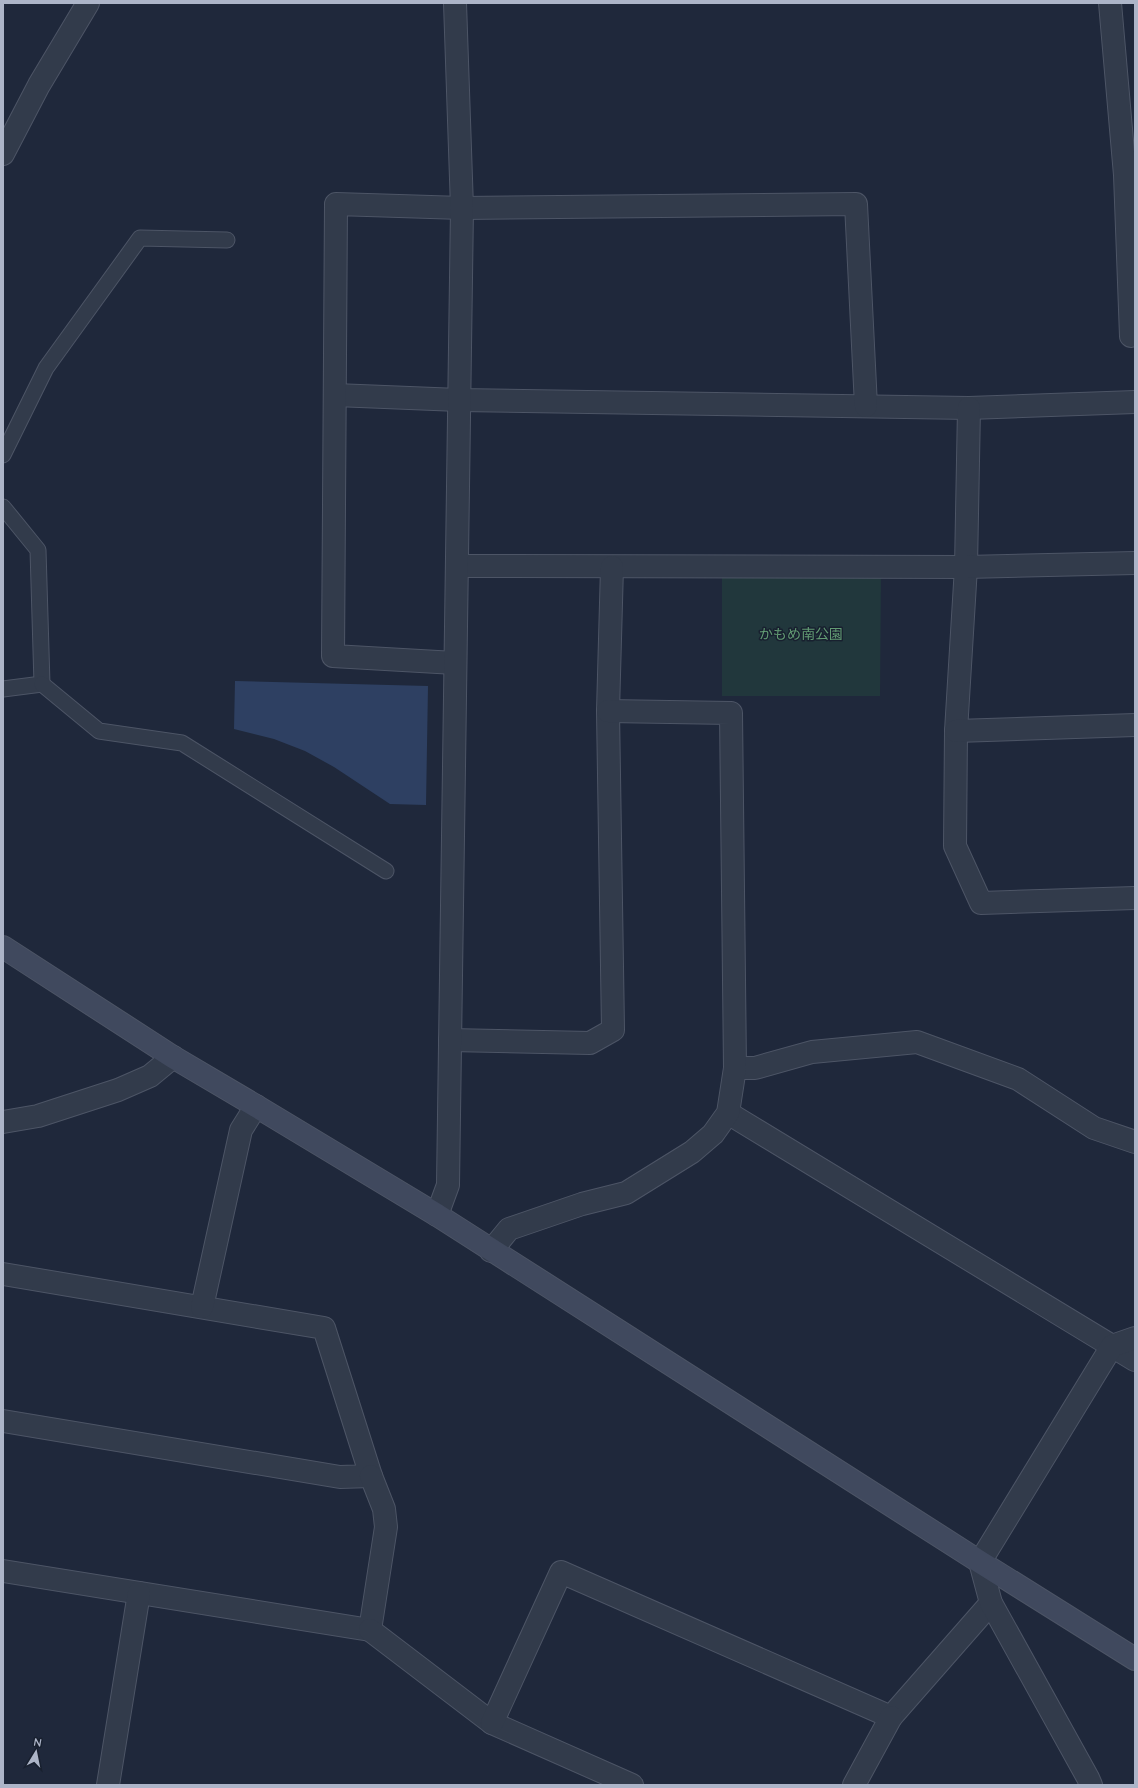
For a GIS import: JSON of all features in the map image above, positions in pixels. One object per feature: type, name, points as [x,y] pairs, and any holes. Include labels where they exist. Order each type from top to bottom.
[{"type":"street","points":[[3,154],[39,85],[88,3]]},
{"type":"street","points":[[437,1216],[448,1185],[455,663],[458,566],[462,208],[455,3]]},
{"type":"street","points":[[1110,3],[1130,175],[1132,336]]},
{"type":"street","points":[[455,663],[333,656],[336,204],[462,208],[856,204],[866,406]]},
{"type":"street","points":[[335,395],[460,400],[969,408],[1135,402]]},
{"type":"street","points":[[969,408],[966,567],[956,731],[955,846],[981,903],[1135,898]]},
{"type":"street","points":[[458,566],[966,567],[1135,563]]},
{"type":"street","points":[[450,1040],[590,1043],[613,1030],[608,711],[612,567]]},
{"type":"street","points":[[491,1251],[509,1229],[582,1204],[626,1193],[692,1152],[713,1134],[728,1113],[735,1068],[731,713],[608,711]]},
{"type":"street","points":[[956,731],[1135,725]]},
{"type":"street","points":[[3,947],[172,1057],[256,1106],[437,1216],[1135,1659]]},
{"type":"street","points":[[735,1068],[755,1068],[812,1052],[917,1042],[1018,1079],[1094,1128],[1135,1142]]},
{"type":"street","points":[[3,1122],[38,1116],[118,1090],[150,1076],[172,1057]]},
{"type":"street","points":[[202,1306],[241,1130],[256,1106]]},
{"type":"street","points":[[728,1113],[1135,1360]]},
{"type":"street","points":[[3,1274],[202,1306],[324,1328],[371,1476],[384,1509],[386,1527],[370,1630]]},
{"type":"street","points":[[1091,1785],[991,1603],[980,1562],[1112,1346],[1135,1338]]},
{"type":"street","points":[[3,1421],[340,1477],[371,1476]]},
{"type":"street","points":[[3,1571],[370,1630],[492,1723],[632,1785]]},
{"type":"street","points":[[492,1723],[561,1572],[891,1717]]},
{"type":"street","points":[[108,1785],[139,1593]]},
{"type":"street","points":[[854,1785],[891,1717],[991,1603]]},
{"type":"lane","points":[[3,455],[46,368],[140,238],[227,240]]},
{"type":"lane","points":[[3,507],[38,550],[42,684]]},
{"type":"lane","points":[[3,689],[42,684],[99,731],[182,743],[386,871]]},
{"type":"green space","name":"かもめ南公園","points":[[722,572],[881,573],[880,696],[722,696]]},
{"type":"water","points":[[235,681],[428,686],[426,805],[390,804],[334,767],[305,751],[274,739],[234,729]]}]
